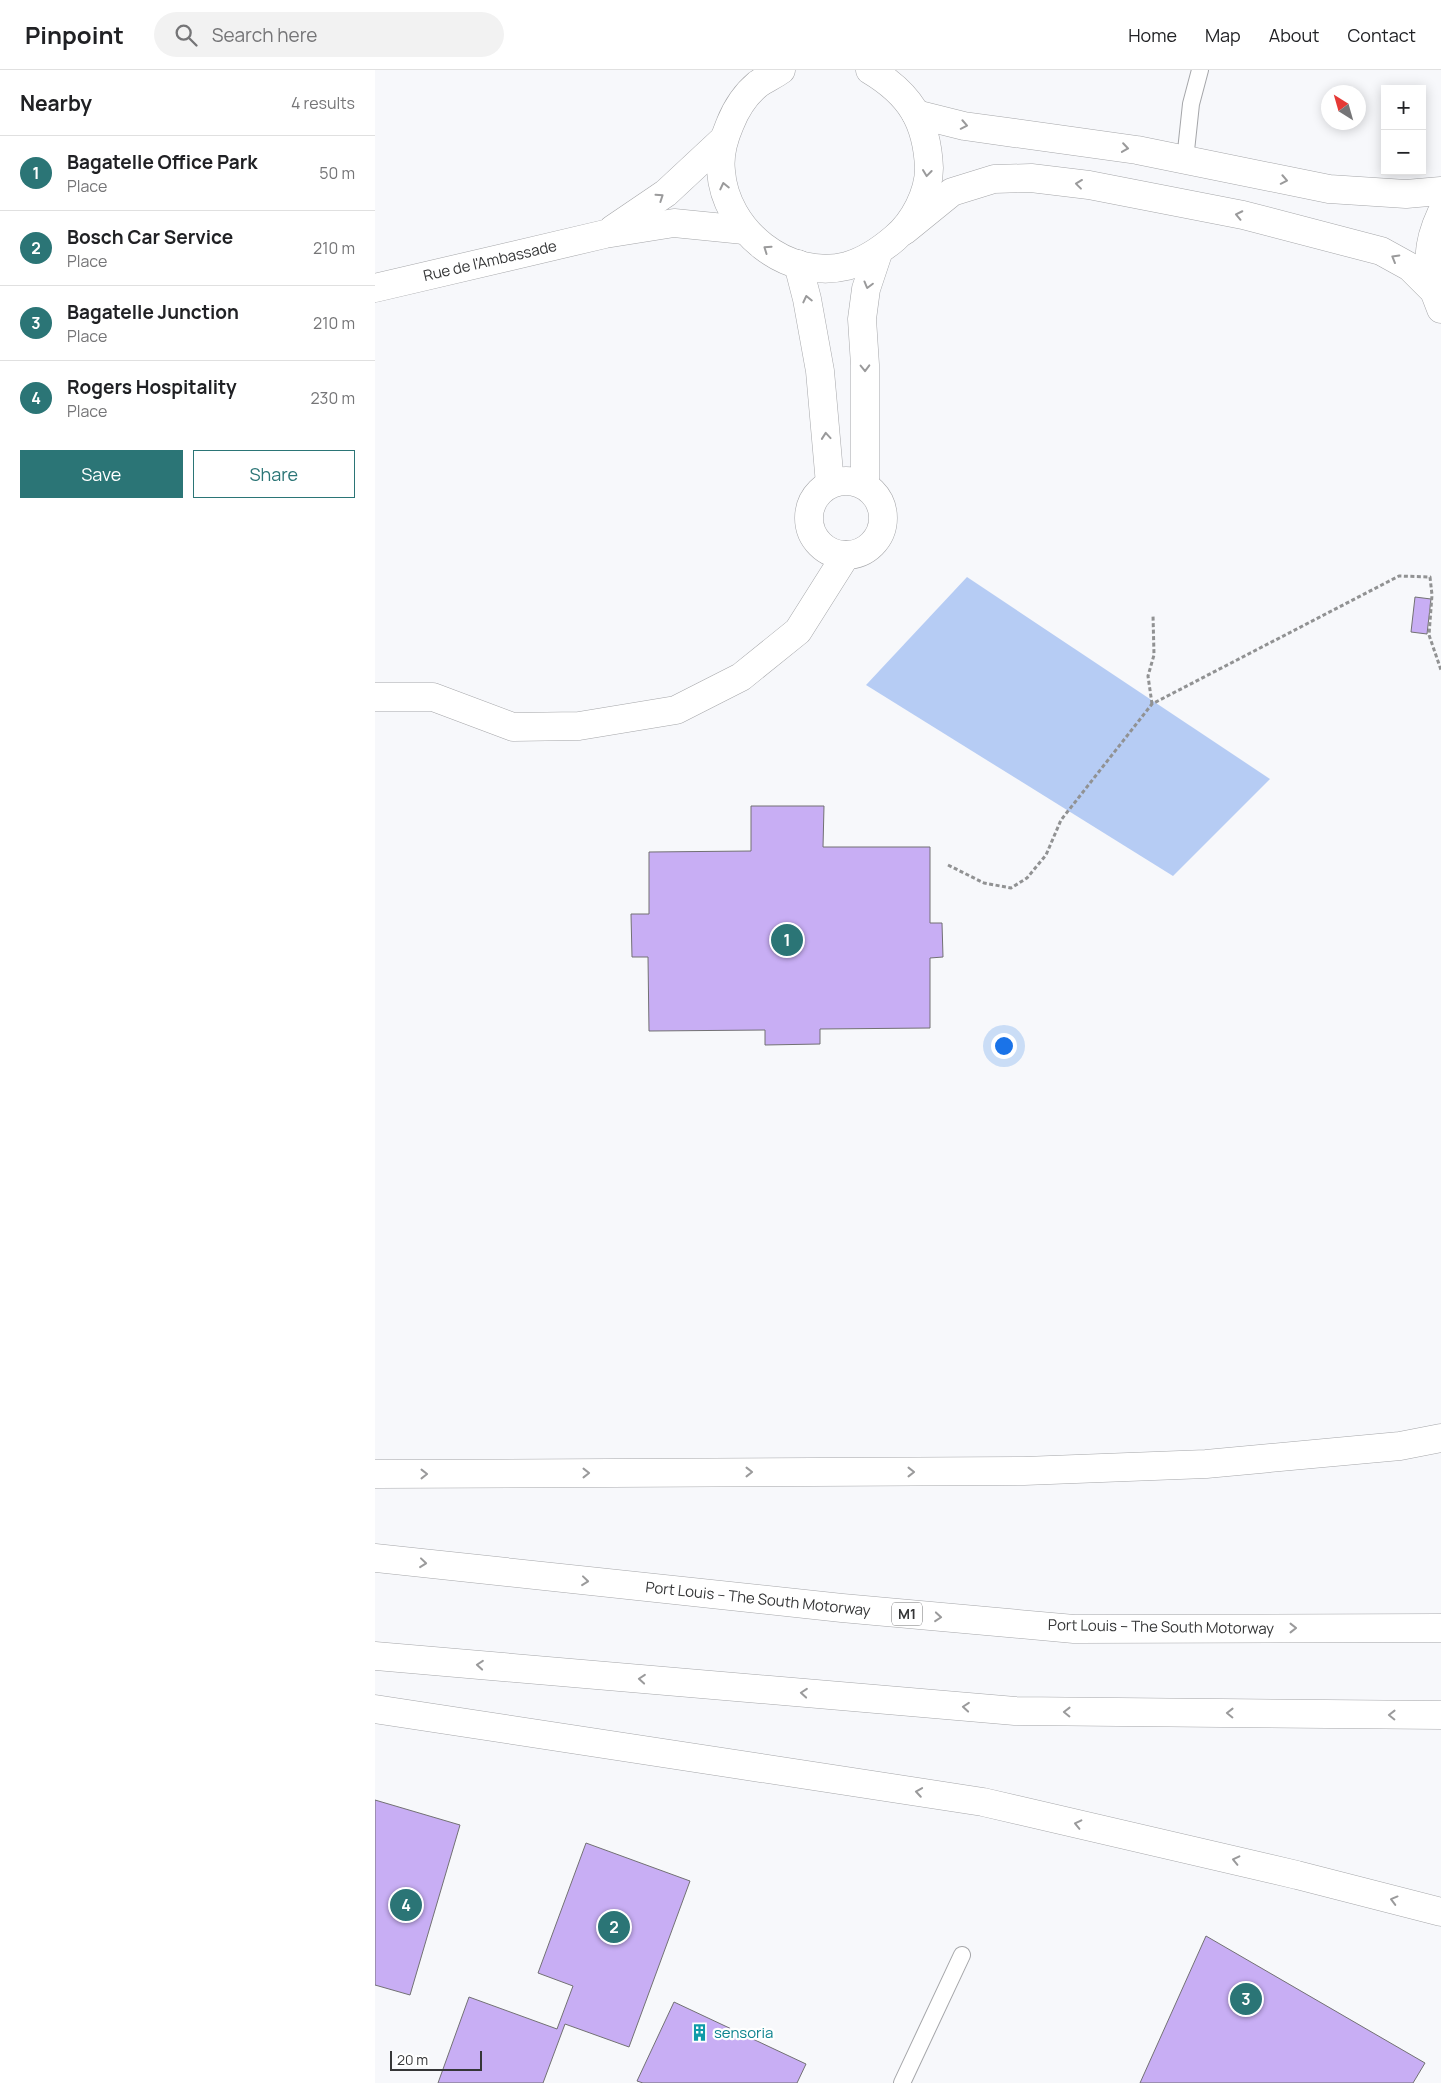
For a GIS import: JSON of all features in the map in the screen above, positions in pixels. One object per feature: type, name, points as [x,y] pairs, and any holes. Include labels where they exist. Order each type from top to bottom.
[{"type":"main road","points":[[781,70],[759,77],[736,109],[724,139],[721,171],[728,202],[744,230],[768,252],[797,264],[821,268],[846,266],[878,253],[952,192],[994,179],[1031,178],[1089,185],[1243,215],[1381,250],[1410,267],[1437,299]]},
{"type":"main road","points":[[870,70],[888,81],[904,96],[916,114],[927,142],[929,171],[922,201],[904,231]]},
{"type":"main road","points":[[916,114],[964,126],[1137,150],[1329,189],[1406,194],[1441,191]]},
{"type":"main road","points":[[605,234],[667,193],[724,139]]},
{"type":"main road","points":[[1437,299],[1428,260],[1433,232],[1441,214]]},
{"type":"main road","name":"Rue de l'Ambassade","points":[[375,288],[605,234],[674,223],[744,230]]},
{"type":"main road","points":[[865,485],[865,365],[862,319],[866,289],[878,253]]},
{"type":"main road","points":[[797,264],[807,299],[820,371],[830,484]]},
{"type":"main road","points":[[841,481],[853,481],[865,485],[881,503],[882,527],[877,538],[858,554],[845,555],[833,553],[822,547],[814,538],[809,514],[812,501],[819,492],[830,484],[841,481]]},
{"type":"main road","points":[[375,697],[433,697],[513,727],[579,726],[676,710],[741,677],[798,632],[845,555]]},
{"type":"main road","points":[[375,1474],[1024,1471],[1207,1464],[1401,1446],[1441,1438]]},
{"type":"main road","name":"Port Louis – The South Motorway","points":[[375,1558],[843,1608],[1074,1629],[1441,1628]]},
{"type":"main road","points":[[375,1656],[1015,1711],[1441,1716]]},
{"type":"main road","points":[[375,1709],[983,1802],[1297,1874],[1441,1912]]},
{"type":"lane","points":[[1185,160],[1191,104],[1200,70]]},
{"type":"lane","points":[[902,2083],[962,1955]]},
{"type":"path","points":[[948,865],[984,883],[1011,888],[1027,878],[1046,855],[1061,820],[1152,704],[1399,576],[1430,577],[1432,595],[1429,635],[1441,670]]},
{"type":"path","points":[[1152,704],[1148,676],[1154,655],[1153,615]]},
{"type":"shaded area","points":[[967,577],[1270,779],[1173,876],[866,685]]},
{"type":"building","points":[[1415,597],[1431,599],[1427,634],[1411,632]]},
{"type":"building","points":[[751,806],[824,806],[823,847],[930,847],[930,923],[942,923],[943,957],[930,958],[930,1028],[820,1029],[820,1044],[765,1045],[765,1030],[649,1031],[648,957],[632,957],[631,914],[649,914],[649,852],[751,851]]},
{"type":"building","points":[[375,1800],[460,1825],[410,1995],[375,1985]]},
{"type":"building","points":[[586,1843],[690,1881],[629,2047],[565,2024],[543,2083],[438,2083],[469,1997],[557,2029],[573,1986],[538,1973]]},
{"type":"building","points":[[1206,1936],[1425,2063],[1413,2083],[1140,2083]]},
{"type":"building","name":"sensoria","points":[[674,2002],[806,2064],[797,2083],[643,2083],[637,2081]]},
{"type":"place","name":"Bagatelle Office Park","points":[[787,940]]},
{"type":"place","name":"Rogers Hospitality","points":[[406,1905]]},
{"type":"place","name":"Bosch Car Service","points":[[614,1927]]},
{"type":"place","name":"Bagatelle Junction","points":[[1246,1999]]},
{"type":"place","name":"sensoria","points":[[700,2033]]}]
